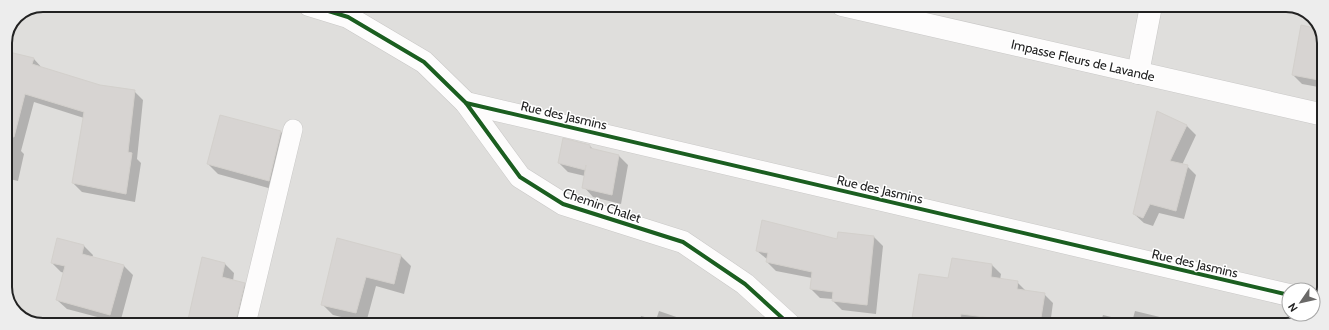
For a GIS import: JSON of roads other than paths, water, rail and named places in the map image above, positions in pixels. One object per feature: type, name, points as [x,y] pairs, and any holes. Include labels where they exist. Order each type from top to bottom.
[{"type":"street","name":"Chemin Chalet","points":[[332,12],[348,17],[424,62],[466,103],[520,177],[563,204],[683,242],[745,284],[782,318]]},
{"type":"street","name":"Impasse Fleurs de Lavande","points":[[869,12],[1317,113]]},
{"type":"street","points":[[1138,73],[1150,12]]},
{"type":"street","name":"Rue des Jasmins","points":[[466,103],[1281,293]]},
{"type":"lane","points":[[247,318],[293,129]]}]
